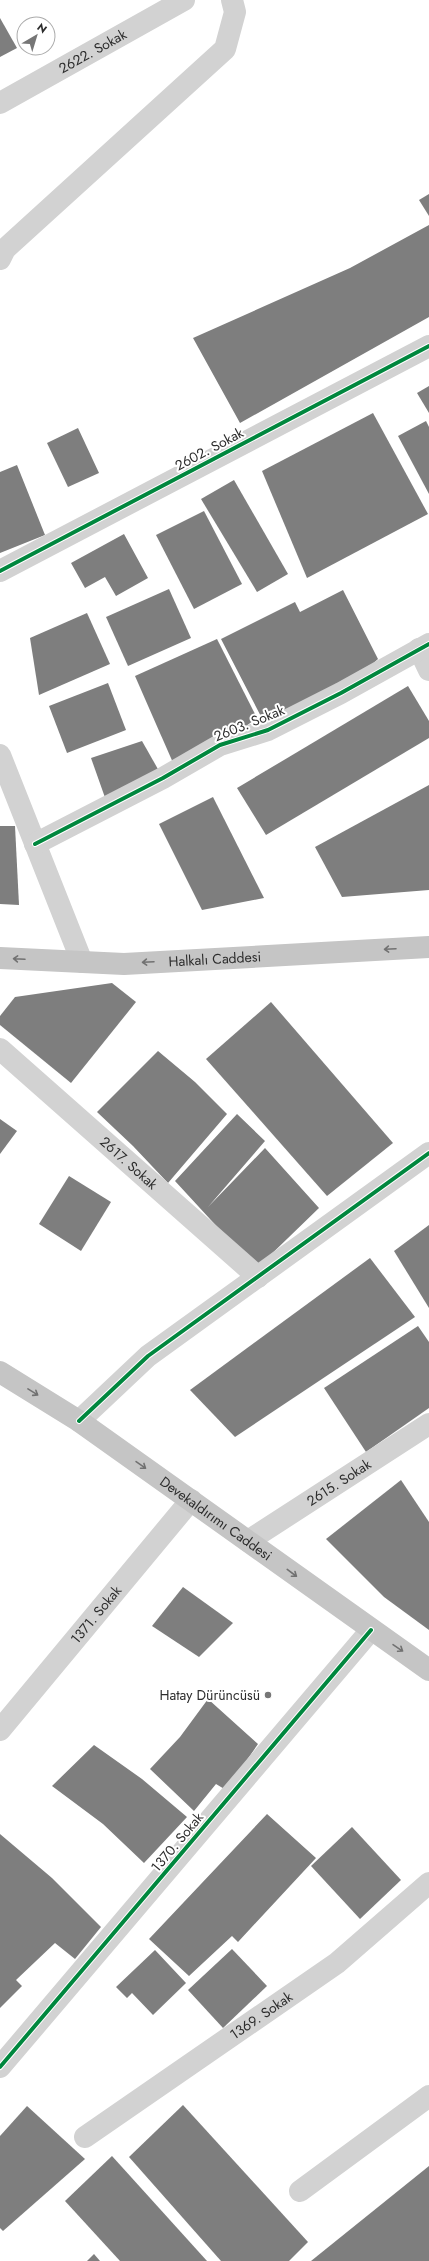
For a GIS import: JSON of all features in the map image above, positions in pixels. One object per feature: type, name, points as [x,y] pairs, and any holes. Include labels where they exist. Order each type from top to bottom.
[{"type":"main road","name":"Halkalı Caddesi","points":[[0,958],[124,964],[429,947]]},
{"type":"main road","name":"Devekaldırımı Caddesi","points":[[0,1372],[79,1421],[371,1630],[426,1663]]},
{"type":"street","name":"2622. Sokak","points":[[0,103],[184,0]]},
{"type":"street","points":[[0,259],[5,249],[225,49],[235,12],[232,0]]},
{"type":"street","name":"2602. Sokak","points":[[0,571],[429,346]]},
{"type":"street","points":[[424,647],[429,670]]},
{"type":"street","name":"2603. Sokak","points":[[35,844],[163,778],[220,745],[268,730],[341,693],[424,647]]},
{"type":"street","points":[[0,755],[82,962]]},
{"type":"street","name":"2617. Sokak","points":[[0,1049],[258,1277]]},
{"type":"street","points":[[79,1421],[148,1356],[429,1153]]},
{"type":"street","name":"2615. Sokak","points":[[248,1541],[429,1424]]},
{"type":"street","name":"1371. Sokak","points":[[0,1730],[191,1500]]},
{"type":"street","name":"1370. Sokak","points":[[0,2067],[371,1630]]},
{"type":"street","name":"1369. Sokak","points":[[85,2137],[336,1963],[429,1883]]},
{"type":"street","points":[[300,2191],[429,2096]]},
{"type":"building","points":[[0,18],[16,49],[0,57]]},
{"type":"building","points":[[429,194],[429,216],[419,200]]},
{"type":"building","points":[[429,225],[429,317],[240,423],[193,338],[350,268]]},
{"type":"building","points":[[429,386],[429,413],[417,393]]},
{"type":"building","points":[[373,413],[428,514],[307,578],[262,471]]},
{"type":"building","points":[[426,421],[429,427],[429,494],[398,436]]},
{"type":"building","points":[[78,428],[99,473],[68,487],[47,443]]},
{"type":"building","points":[[17,465],[45,535],[0,553],[0,472]]},
{"type":"building","points":[[234,480],[288,574],[257,592],[201,499]]},
{"type":"building","points":[[204,511],[242,584],[194,609],[156,535]]},
{"type":"building","points":[[124,534],[148,578],[116,596],[105,577],[85,588],[71,563]]},
{"type":"building","points":[[169,589],[191,638],[128,666],[106,617]]},
{"type":"building","points":[[343,590],[378,659],[341,693],[268,730],[221,639],[295,602],[300,612]]},
{"type":"building","points":[[87,613],[110,664],[39,695],[30,638]]},
{"type":"building","points":[[217,639],[257,718],[220,745],[174,765],[135,676]]},
{"type":"building","points":[[108,683],[126,730],[67,753],[49,706]]},
{"type":"building","points":[[408,686],[429,721],[429,738],[266,835],[237,788]]},
{"type":"building","points":[[142,741],[163,778],[108,806],[91,758]]},
{"type":"building","points":[[429,785],[429,890],[342,897],[315,847]]},
{"type":"building","points":[[213,797],[264,898],[202,910],[159,824]]},
{"type":"building","points":[[0,826],[15,826],[19,905],[0,904]]},
{"type":"building","points":[[112,983],[136,1002],[71,1083],[0,1025],[0,1016],[15,997]]},
{"type":"building","points":[[271,1002],[393,1143],[327,1196],[206,1059]]},
{"type":"building","points":[[158,1051],[195,1082],[227,1114],[168,1183],[133,1146],[97,1112]]},
{"type":"building","points":[[237,1114],[265,1141],[208,1207],[265,1148],[319,1208],[256,1269],[175,1181]]},
{"type":"building","points":[[0,1119],[17,1131],[0,1154]]},
{"type":"building","points":[[69,1176],[111,1202],[81,1251],[39,1224]]},
{"type":"building","points":[[429,1225],[429,1308],[394,1251]]},
{"type":"building","points":[[370,1258],[415,1317],[235,1437],[190,1390]]},
{"type":"building","points":[[418,1326],[429,1342],[429,1408],[366,1452],[324,1388]]},
{"type":"building","points":[[401,1480],[429,1522],[429,1630],[384,1597],[326,1539]]},
{"type":"building","points":[[183,1587],[233,1623],[199,1657],[152,1626]]},
{"type":"building","points":[[208,1699],[258,1744],[226,1790],[216,1784],[194,1811],[150,1769],[180,1737]]},
{"type":"building","points":[[94,1745],[142,1779],[187,1817],[144,1863],[103,1824],[52,1786]]},
{"type":"building","points":[[267,1814],[316,1858],[238,1942],[232,1936],[189,1976],[149,1939]]},
{"type":"building","points":[[352,1827],[401,1880],[360,1919],[311,1866]]},
{"type":"building","points":[[0,1834],[52,1878],[101,1927],[75,1959],[55,1943],[16,1980],[22,1986],[0,2008]]},
{"type":"building","points":[[232,1949],[267,1986],[223,2028],[188,1990]]},
{"type":"building","points":[[155,1950],[186,1983],[153,2015],[132,1993],[127,1998],[116,1987]]},
{"type":"building","points":[[183,2105],[308,2242],[289,2261],[221,2261],[129,2157]]},
{"type":"building","points":[[27,2106],[85,2159],[3,2231],[0,2228],[0,2136]]},
{"type":"building","points":[[112,2156],[207,2261],[120,2261],[65,2201]]},
{"type":"building","points":[[429,2166],[429,2261],[311,2261]]},
{"type":"building","points":[[94,2254],[100,2261],[87,2261]]},
{"type":"cycle path","points":[[0,571],[429,346]]},
{"type":"cycle path","points":[[35,844],[163,778],[220,745],[268,730],[341,693],[429,644]]},
{"type":"cycle path","points":[[79,1421],[148,1356],[429,1153]]},
{"type":"cycle path","points":[[0,2067],[371,1630]]},
{"type":"place","name":"Hatay Dürüncüsü","points":[[268,1695]]}]
